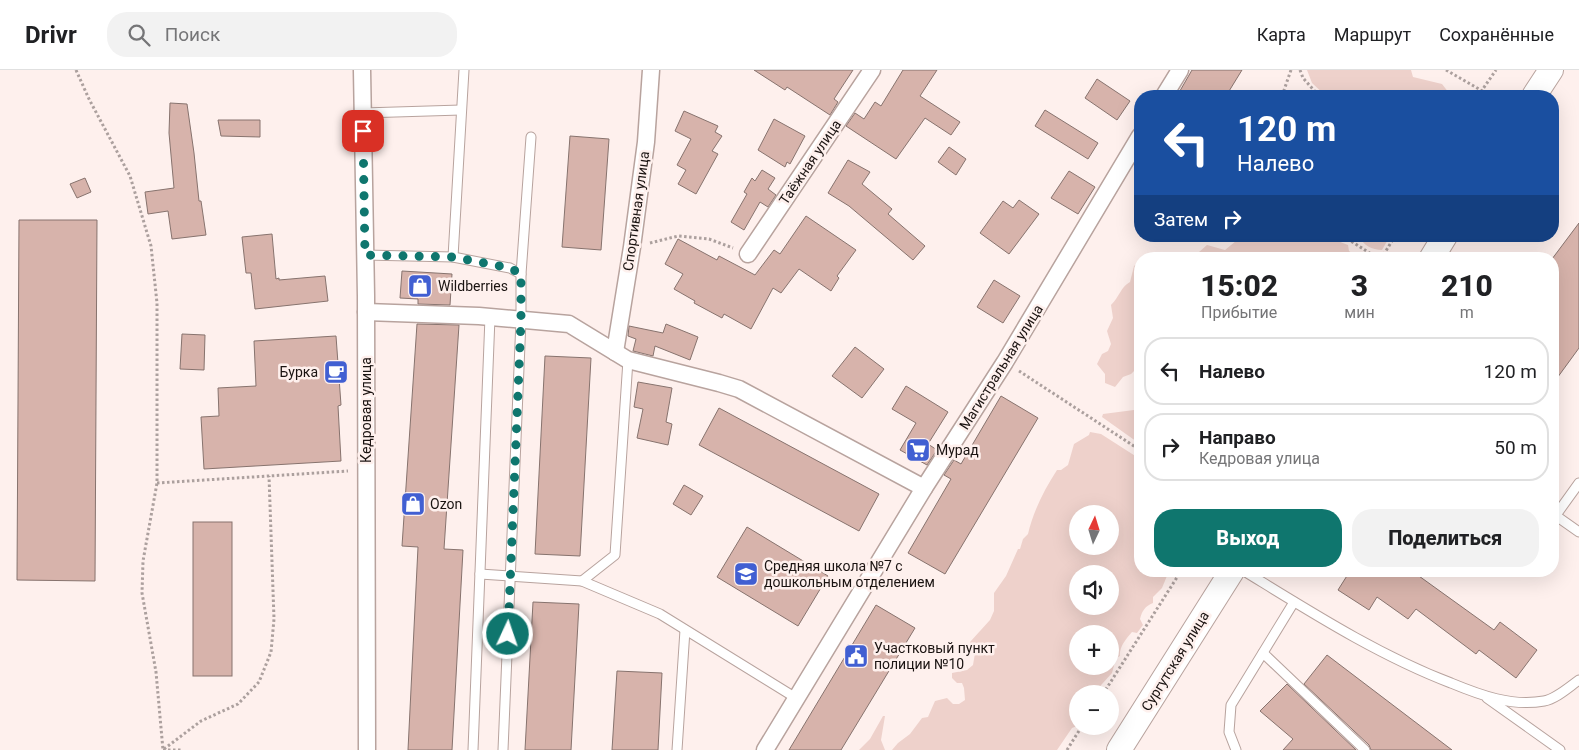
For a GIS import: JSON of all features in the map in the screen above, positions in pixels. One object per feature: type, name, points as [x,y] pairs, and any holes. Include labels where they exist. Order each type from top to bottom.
[{"type":"main road","points":[[1538,90],[1551,70]]},
{"type":"main road","name":"Сургутская улица","points":[[1119,750],[1228,577]]},
{"type":"street","name":"Кедровая улица","points":[[362,70],[366,312],[367,750]]},
{"type":"street","name":"Спортивная улица","points":[[621,356],[632,247],[646,142],[650,70]]},
{"type":"street","name":"Таёжная улица","points":[[748,254],[872,70]]},
{"type":"street","points":[[1168,90],[1180,70]]},
{"type":"street","name":"Магистральная улица","points":[[765,750],[924,488],[1005,362],[1134,146]]},
{"type":"street","points":[[366,312],[490,317],[569,324],[621,356],[739,389],[924,488]]},
{"type":"lane","points":[[453,257],[464,70]]},
{"type":"lane","points":[[363,113],[461,110]]},
{"type":"lane","points":[[503,750],[521,320],[521,274],[531,137]]},
{"type":"lane","points":[[365,255],[453,257],[510,268],[521,274]]},
{"type":"lane","points":[[473,750],[490,317]]},
{"type":"lane","points":[[582,581],[615,555],[621,356]]},
{"type":"lane","points":[[1559,508],[1579,483]]},
{"type":"lane","points":[[1559,518],[1579,532]]},
{"type":"lane","points":[[480,574],[582,581],[660,614],[796,698]]},
{"type":"lane","points":[[1254,577],[1361,642],[1420,671],[1485,697],[1560,750]]},
{"type":"lane","points":[[1236,750],[1230,732],[1230,705],[1294,602]]},
{"type":"lane","points":[[677,750],[685,630]]},
{"type":"lane","points":[[1262,653],[1365,750]]},
{"type":"lane","points":[[1485,697],[1526,703],[1546,701],[1579,680]]},
{"type":"path","points":[[76,70],[89,99],[130,176],[151,246],[157,303],[157,483],[142,561],[142,593],[156,672],[163,750]]},
{"type":"path","points":[[1284,90],[1290,70]]},
{"type":"path","points":[[1300,70],[1303,78],[1314,90]]},
{"type":"path","points":[[1446,70],[1480,90]]},
{"type":"path","points":[[1483,90],[1496,70]]},
{"type":"path","points":[[632,247],[678,236],[709,239],[748,254]]},
{"type":"path","points":[[1353,242],[1369,252]]},
{"type":"path","points":[[1005,362],[1134,446]]},
{"type":"path","points":[[157,483],[366,470]]},
{"type":"path","points":[[163,750],[201,721],[238,704],[259,682],[271,652],[274,619],[269,476]]},
{"type":"path","points":[[1109,685],[1177,577]]},
{"type":"path","points":[[1067,750],[1076,735]]},
{"type":"path","points":[[163,750],[183,750]]},
{"type":"shaded area","points":[[1307,70],[1411,70],[1413,77],[1442,84],[1447,90],[1320,90],[1312,83]]},
{"type":"shaded area","points":[[1235,242],[1340,242],[1348,245],[1350,252],[1199,252],[1207,245],[1225,250]]},
{"type":"shaded area","points":[[1363,242],[1387,242],[1382,250],[1368,246]]},
{"type":"shaded area","points":[[1134,266],[1134,371],[1123,377],[1115,387],[1105,383],[1105,374],[1097,364],[1102,354],[1108,351],[1111,344],[1107,331],[1113,318],[1111,305],[1130,282]]},
{"type":"shaded area","points":[[1134,410],[1134,440],[1102,417],[1103,414]]},
{"type":"shaded area","points":[[1090,432],[1101,434],[1134,455],[1134,577],[1167,577],[1162,588],[1153,597],[1153,603],[1146,607],[1142,614],[1140,619],[1143,625],[1137,633],[1132,632],[1125,640],[1119,656],[1119,625],[1069,625],[1069,675],[1110,675],[1101,685],[1069,685],[1069,732],[1057,750],[892,750],[910,734],[922,718],[928,717],[935,701],[947,698],[953,704],[959,704],[965,700],[962,683],[957,683],[952,678],[952,673],[967,670],[973,665],[975,653],[970,647],[970,642],[990,620],[994,611],[994,593],[1006,576],[1023,539],[1028,534],[1043,493],[1057,470],[1061,470],[1068,465],[1074,444],[1089,435]]},
{"type":"shaded area","points":[[883,716],[885,716],[881,740],[885,750],[859,750],[870,739]]},
{"type":"building","points":[[754,70],[853,70],[834,99],[838,102],[830,115],[787,87],[785,90]]},
{"type":"building","points":[[903,70],[937,70],[920,96],[960,122],[951,135],[925,118],[896,159],[846,126],[855,113],[864,119],[875,102],[881,106]]},
{"type":"building","points":[[1192,70],[1242,70],[1230,90],[1180,90]]},
{"type":"building","points":[[1097,79],[1130,101],[1117,120],[1085,98]]},
{"type":"building","points":[[170,103],[187,104],[199,201],[201,201],[206,235],[172,239],[168,211],[148,214],[145,192],[174,188],[169,133]]},
{"type":"building","points":[[1045,110],[1098,143],[1088,159],[1035,126]]},
{"type":"building","points":[[684,111],[718,126],[715,132],[722,136],[712,151],[718,154],[696,194],[678,184],[686,170],[677,165],[691,139],[675,131]]},
{"type":"building","points":[[774,119],[805,136],[790,164],[787,162],[785,167],[758,150]]},
{"type":"building","points":[[218,120],[260,120],[260,137],[221,136]]},
{"type":"building","points":[[570,136],[609,139],[601,250],[562,247]]},
{"type":"building","points":[[949,147],[966,159],[956,175],[938,162]]},
{"type":"building","points":[[848,160],[870,172],[862,184],[892,209],[888,214],[925,246],[913,260],[849,206],[828,193]]},
{"type":"building","points":[[762,170],[775,178],[768,189],[776,195],[768,207],[760,202],[744,230],[731,222],[747,194],[744,192],[752,178],[755,181]]},
{"type":"building","points":[[1069,171],[1095,187],[1078,214],[1051,198]]},
{"type":"building","points":[[85,178],[91,192],[77,198],[70,184]]},
{"type":"building","points":[[1019,200],[1039,214],[1009,254],[980,233],[1003,201],[1013,208]]},
{"type":"building","points":[[806,216],[856,250],[837,276],[839,278],[831,291],[799,269],[781,293],[773,288],[751,329],[724,314],[722,318],[694,303],[695,301],[674,289],[683,274],[665,264],[678,239],[717,260],[719,256],[755,275],[774,250],[780,254]]},
{"type":"building","points":[[19,220],[97,220],[95,581],[17,580]]},
{"type":"building","points":[[1579,223],[1579,348],[1559,375],[1559,252],[1557,252]]},
{"type":"building","points":[[272,234],[276,279],[325,276],[328,301],[255,309],[251,273],[246,273],[242,237]]},
{"type":"building","points":[[402,271],[452,274],[450,305],[418,304],[418,299],[400,298]]},
{"type":"building","points":[[994,280],[1020,296],[1003,323],[977,307]]},
{"type":"building","points":[[417,324],[459,325],[444,549],[463,550],[452,750],[408,750],[418,547],[402,546]]},
{"type":"building","points":[[666,324],[698,337],[690,360],[655,346],[653,356],[633,351],[636,339],[628,336],[629,326],[663,333]]},
{"type":"building","points":[[182,334],[205,335],[204,370],[180,369]]},
{"type":"building","points":[[336,336],[341,405],[338,406],[341,461],[204,469],[201,417],[219,416],[218,388],[256,386],[254,341]]},
{"type":"building","points":[[855,347],[884,369],[862,398],[832,376]]},
{"type":"building","points":[[545,356],[591,358],[580,556],[535,554]]},
{"type":"building","points":[[638,382],[672,388],[666,422],[672,424],[668,445],[637,438],[643,409],[634,407]]},
{"type":"building","points":[[906,386],[948,412],[928,444],[937,450],[927,465],[900,450],[916,423],[892,409]]},
{"type":"building","points":[[1001,396],[1038,418],[945,574],[908,553],[951,479],[944,475],[954,460],[961,464]]},
{"type":"building","points":[[719,408],[879,494],[859,531],[699,445]]},
{"type":"building","points":[[684,485],[703,496],[691,515],[673,504]]},
{"type":"building","points":[[193,522],[232,522],[232,676],[193,676]]},
{"type":"building","points":[[747,527],[828,576],[798,626],[717,577]]},
{"type":"building","points":[[1346,577],[1420,577],[1494,630],[1500,622],[1537,650],[1516,678],[1479,650],[1476,654],[1416,609],[1408,619],[1377,597],[1369,610],[1338,590]]},
{"type":"building","points":[[533,602],[579,604],[571,750],[525,750]]},
{"type":"building","points":[[876,605],[915,628],[841,750],[789,750]]},
{"type":"building","points":[[1327,655],[1452,750],[1371,750],[1369,745],[1304,684]]},
{"type":"building","points":[[617,671],[662,673],[658,750],[612,750]]},
{"type":"building","points":[[1287,684],[1356,750],[1283,750],[1293,739],[1260,711]]},
{"type":"place","name":"Wildberries","points":[[420,286]]},
{"type":"place","name":"Бурка","points":[[336,372]]},
{"type":"place","name":"Мурад","points":[[918,450]]},
{"type":"place","name":"Ozon","points":[[413,504]]},
{"type":"place","name":"Средняя школа №7 с дошкольным отделением","points":[[746,574]]},
{"type":"place","name":"Участковый пункт полиции №10","points":[[856,656]]},
{"type":"route","points":[[363,131],[365,255],[453,257],[510,268],[521,274],[521,320],[508,634]]}]
